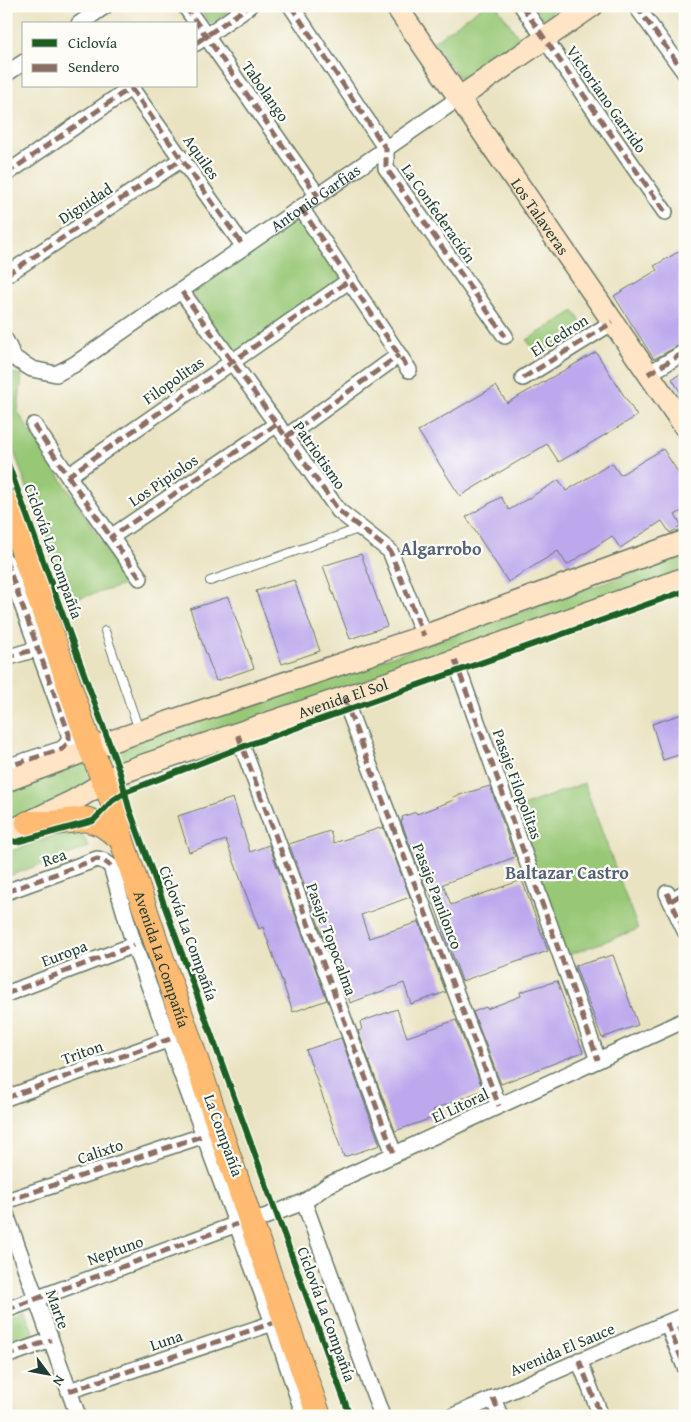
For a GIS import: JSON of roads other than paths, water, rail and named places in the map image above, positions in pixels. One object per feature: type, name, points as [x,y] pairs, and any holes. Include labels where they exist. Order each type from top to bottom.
[{"type":"main road","name":"Los Talaveras","points":[[396,6],[685,427]]},
{"type":"main road","name":"Antonio Garfias","points":[[460,98],[592,6]]},
{"type":"main road","name":"Avenida La Compañía","points":[[6,501],[91,749],[112,801],[121,838],[244,1223],[319,1416]]},
{"type":"main road","name":"Avenida El Sol","points":[[6,781],[139,732],[424,636],[685,541]]},
{"type":"main road","name":"Avenida El Sol","points":[[6,833],[17,820],[73,801],[120,773],[238,736],[685,578]]},
{"type":"main road","points":[[17,820],[52,823],[85,819],[100,824],[121,838]]},
{"type":"street","points":[[82,22],[105,6]]},
{"type":"street","name":"Tabolango","points":[[185,6],[193,22]]},
{"type":"street","points":[[201,40],[250,6]]},
{"type":"street","name":"La Confederación","points":[[291,6],[386,149],[386,168],[504,336]]},
{"type":"street","name":"Victoriano Garrido","points":[[522,6],[664,212]]},
{"type":"street","points":[[636,6],[685,73]]},
{"type":"street","name":"Tabolango","points":[[201,40],[318,196]]},
{"type":"street","points":[[6,74],[22,63]]},
{"type":"street","points":[[6,174],[131,88]]},
{"type":"street","name":"Aquiles","points":[[133,88],[244,247]]},
{"type":"street","name":"Antonio Garfias","points":[[6,341],[14,358],[32,369],[56,374],[75,364],[182,292],[460,98]]},
{"type":"street","name":"Dignidad","points":[[6,275],[182,160]]},
{"type":"street","points":[[301,208],[409,370]]},
{"type":"street","name":"Filopolitas","points":[[68,476],[230,361],[350,280]]},
{"type":"street","name":"Patriotismo","points":[[182,292],[339,511],[390,551],[424,636]]},
{"type":"street","name":"El Cedron","points":[[523,378],[613,322]]},
{"type":"street","points":[[648,374],[685,352]]},
{"type":"street","points":[[286,437],[399,356]]},
{"type":"street","name":"Los Pipiolos","points":[[111,537],[277,424]]},
{"type":"street","points":[[34,425],[140,578]]},
{"type":"street","points":[[6,561],[36,648],[69,734],[69,742],[62,749],[6,767]]},
{"type":"street","points":[[6,658],[36,648]]},
{"type":"street","name":"Pasaje Filopolitas","points":[[455,660],[598,1060]]},
{"type":"street","name":"Pasaje Panilonco","points":[[344,698],[499,1106]]},
{"type":"street","name":"Pasaje Topocalma","points":[[238,736],[394,1154]]},
{"type":"street","name":"Rea","points":[[6,892],[97,859],[104,860],[111,866]]},
{"type":"street","name":"La Compañía","points":[[111,866],[134,944],[205,1135],[244,1223],[273,1323],[304,1416]]},
{"type":"street","points":[[684,925],[669,897],[685,892]]},
{"type":"street","name":"Europa","points":[[6,994],[134,944]]},
{"type":"street","name":"El Litoral","points":[[244,1223],[304,1202],[328,1185],[685,1020]]},
{"type":"street","name":"Triton","points":[[6,1098],[170,1039]]},
{"type":"street","name":"Calixto","points":[[6,1202],[205,1135]]},
{"type":"street","points":[[304,1202],[382,1416]]},
{"type":"street","name":"Marte","points":[[6,1214],[78,1416]]},
{"type":"street","name":"Neptuno","points":[[6,1310],[244,1223]]},
{"type":"street","name":"Avenida El Sauce","points":[[453,1416],[685,1315]]},
{"type":"street","name":"Luna","points":[[69,1391],[273,1323]]},
{"type":"street","points":[[667,1323],[685,1367]]},
{"type":"street","points":[[6,1356],[51,1340]]},
{"type":"street","points":[[579,1360],[601,1416]]},
{"type":"street","points":[[493,1398],[500,1416]]},
{"type":"lane","points":[[210,581],[361,528]]},
{"type":"lane","points":[[105,631],[139,732]]},
{"type":"district","name":"Algarrobo","points":[[441,548]]},
{"type":"district","name":"Baltazar Castro","points":[[567,872]]}]
